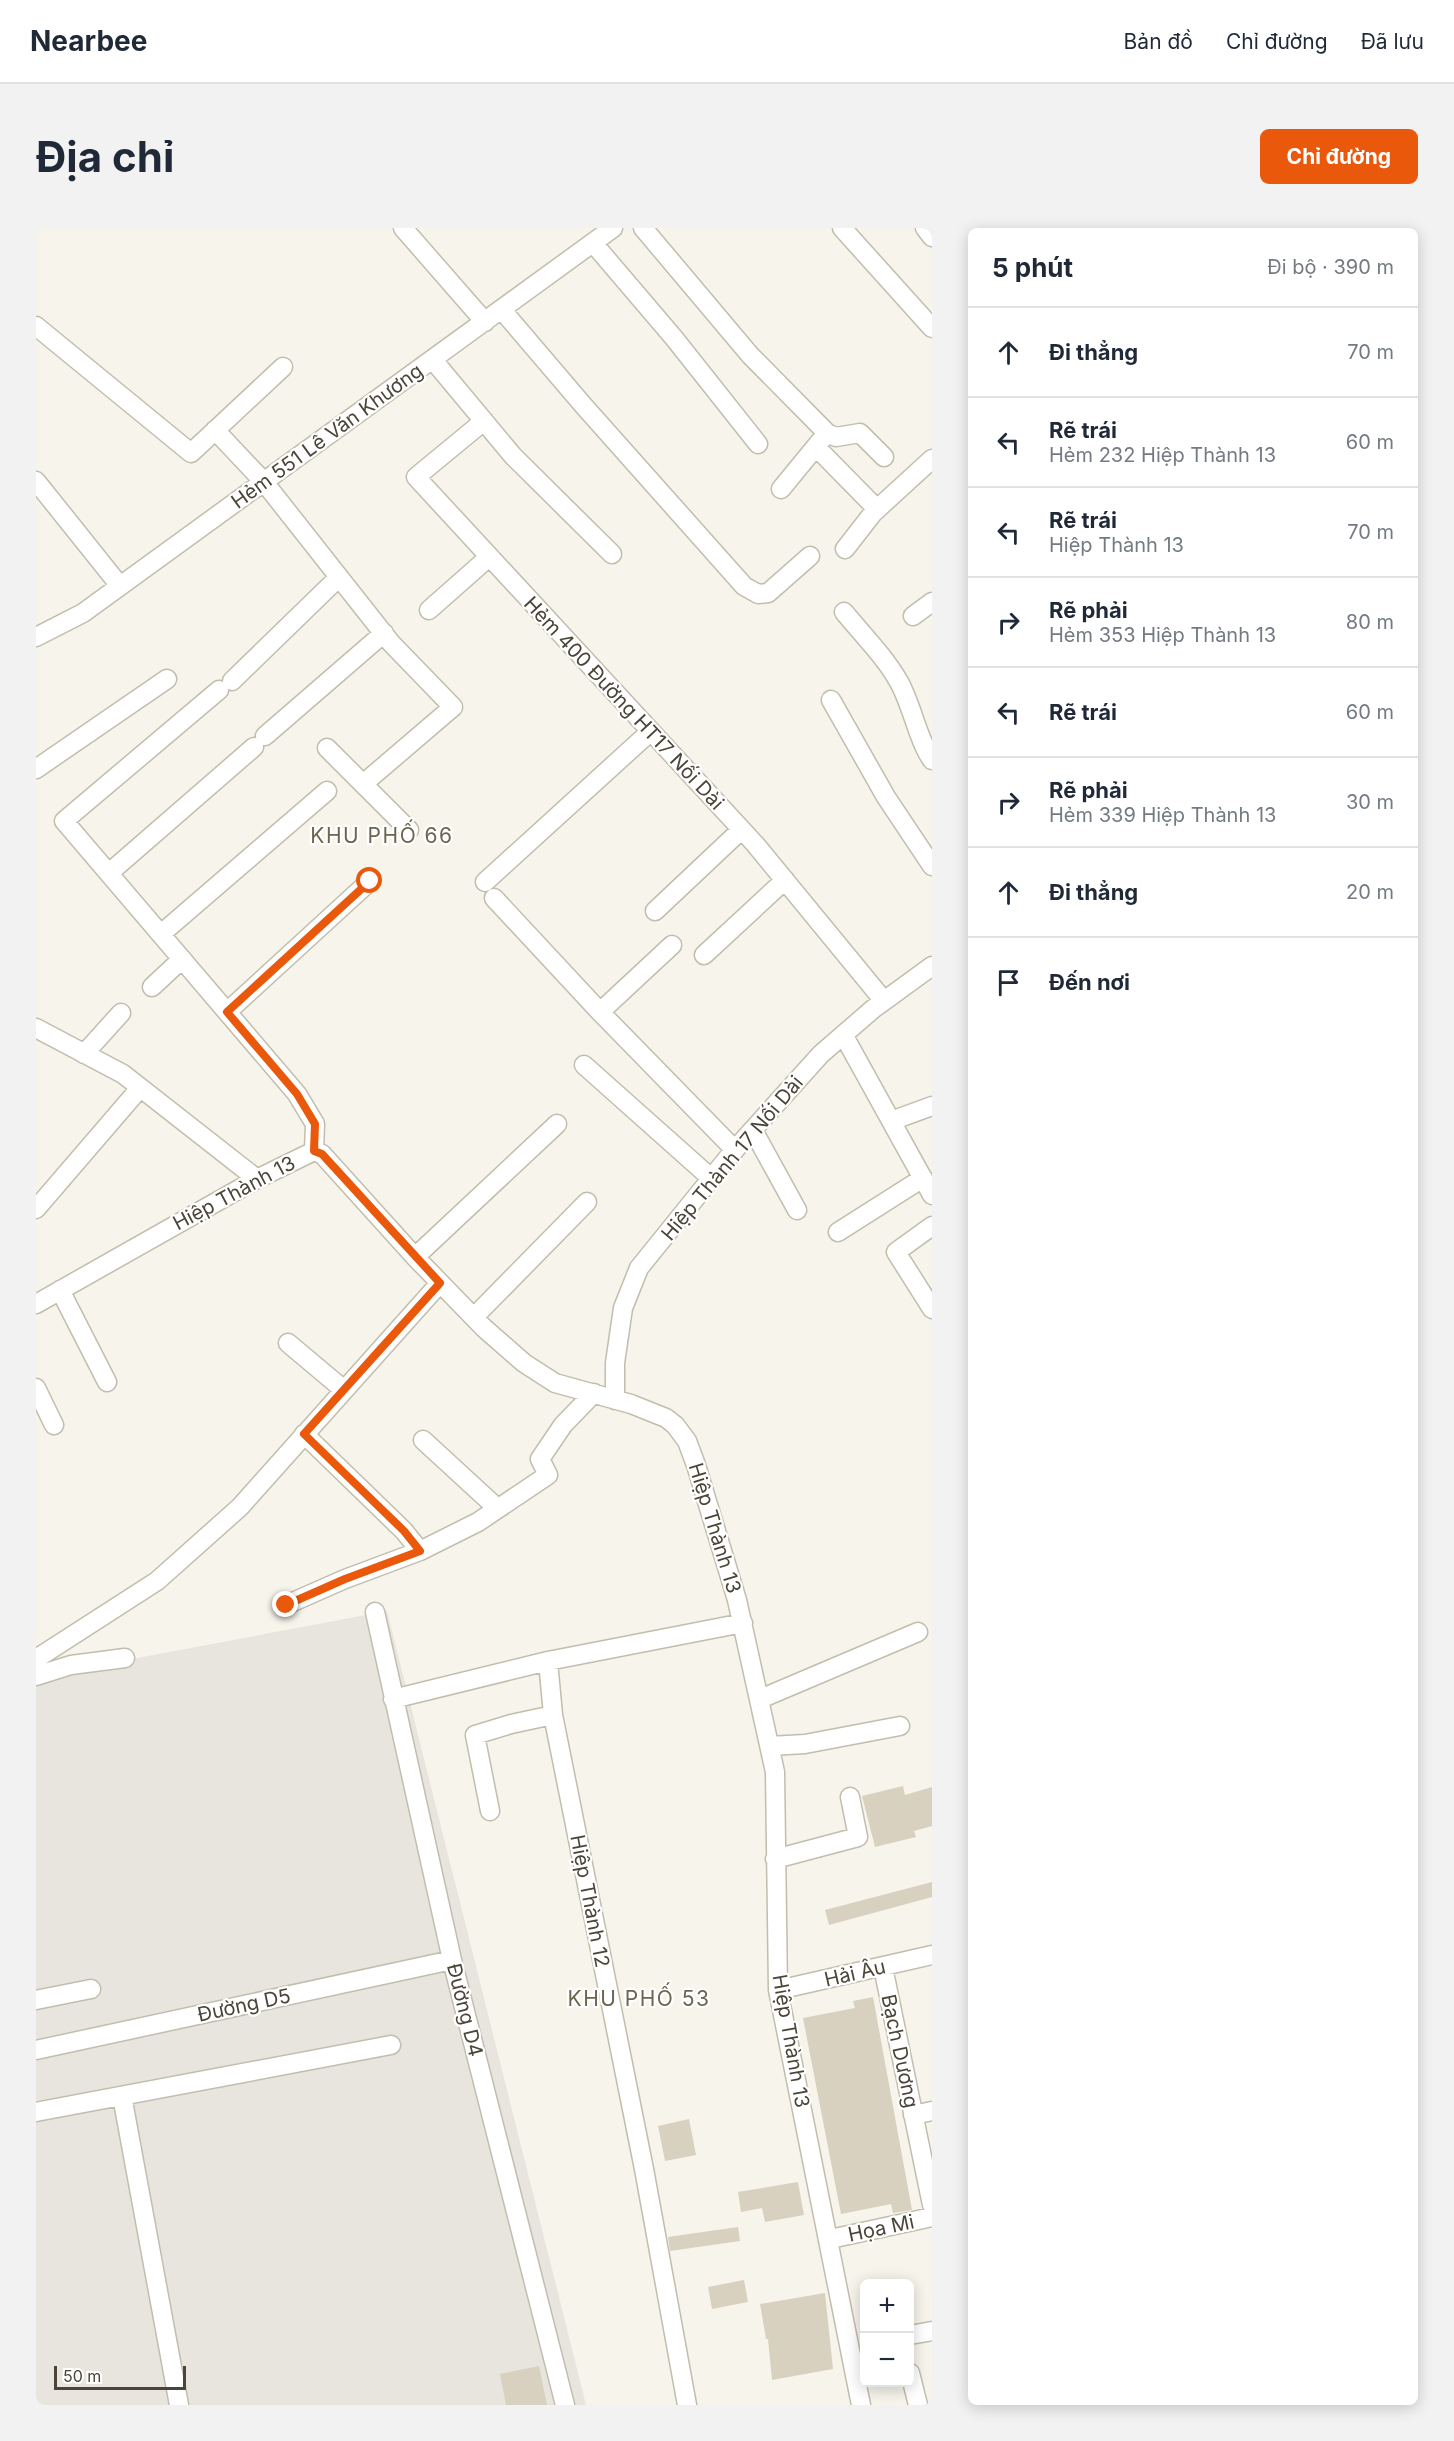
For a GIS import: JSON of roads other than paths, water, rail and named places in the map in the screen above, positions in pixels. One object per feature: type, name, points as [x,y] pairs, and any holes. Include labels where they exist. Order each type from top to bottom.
[{"type":"street","points":[[404,228],[485,322]]},
{"type":"street","name":"Hẻm 551 Lê Văn Khương","points":[[36,637],[82,613],[613,228]]},
{"type":"street","points":[[643,228],[822,440],[877,509]]},
{"type":"street","points":[[842,228],[932,328]]},
{"type":"street","points":[[925,228],[932,237]]},
{"type":"street","points":[[593,243],[674,338],[758,444]]},
{"type":"street","points":[[502,310],[744,586],[758,594],[768,592],[810,556]]},
{"type":"street","points":[[36,326],[191,453],[283,367]]},
{"type":"street","points":[[433,360],[513,456],[612,554]]},
{"type":"street","name":"Hẻm 400 Đường HT17 Nối Dài","points":[[484,421],[416,477],[741,830],[884,1001]]},
{"type":"street","points":[[216,430],[264,482],[384,633],[453,707],[363,784]]},
{"type":"street","points":[[781,489],[822,440],[860,433],[884,457]]},
{"type":"street","points":[[845,549],[877,509],[932,459]]},
{"type":"street","points":[[36,481],[120,586]]},
{"type":"street","points":[[429,610],[489,557]]},
{"type":"street","points":[[314,1151],[315,1124],[303,1104],[64,821],[226,686],[338,578]]},
{"type":"street","points":[[913,616],[932,602]]},
{"type":"street","points":[[844,612],[899,682],[926,751],[932,760]]},
{"type":"street","points":[[109,873],[384,633]]},
{"type":"street","points":[[36,769],[167,679]]},
{"type":"street","points":[[831,700],[886,797],[932,866]]},
{"type":"street","points":[[651,731],[489,890],[600,1012],[735,1150]]},
{"type":"street","points":[[327,748],[409,830]]},
{"type":"street","points":[[161,934],[327,791]]},
{"type":"street","points":[[655,911],[741,830]]},
{"type":"street","points":[[704,955],[785,880]]},
{"type":"street","points":[[227,1012],[370,881]]},
{"type":"street","points":[[600,1012],[672,945]]},
{"type":"street","points":[[152,987],[182,959]]},
{"type":"street","name":"Hiệp Thành 17 Nối Dài","points":[[615,1400],[615,1362],[623,1308],[639,1268],[735,1150],[820,1054],[884,1001],[932,966]]},
{"type":"street","points":[[84,1053],[121,1013]]},
{"type":"street","points":[[36,1028],[123,1074],[256,1179]]},
{"type":"street","points":[[844,1036],[932,1195]]},
{"type":"street","points":[[584,1065],[712,1179]]},
{"type":"street","points":[[36,1209],[140,1088]]},
{"type":"street","points":[[891,1121],[932,1106]]},
{"type":"street","points":[[415,1257],[557,1124]]},
{"type":"street","points":[[753,1130],[797,1210]]},
{"type":"street","name":"Hiệp Thành 13","points":[[36,1304],[256,1179],[314,1151],[322,1154],[440,1283],[524,1363],[555,1383],[594,1393],[666,1418],[675,1425],[687,1441],[743,1623],[775,1772],[778,1990],[830,2239],[857,2346],[861,2405]]},
{"type":"street","points":[[838,1232],[923,1178]]},
{"type":"street","points":[[474,1317],[587,1202]]},
{"type":"street","points":[[932,1226],[896,1252],[932,1309]]},
{"type":"street","points":[[36,1659],[157,1581],[240,1507],[440,1283]]},
{"type":"street","points":[[60,1290],[107,1382]]},
{"type":"street","points":[[288,1342],[344,1390]]},
{"type":"street","points":[[36,1388],[54,1425]]},
{"type":"street","points":[[286,1605],[345,1579],[420,1551],[497,1509],[548,1475],[540,1459],[563,1425],[594,1393]]},
{"type":"street","points":[[304,1434],[396,1523],[420,1551]]},
{"type":"street","points":[[423,1440],[497,1509]]},
{"type":"street","name":"Đường D4","points":[[375,1612],[452,1960],[565,2405]]},
{"type":"street","points":[[393,1699],[548,1661],[743,1623]]},
{"type":"street","points":[[760,1699],[918,1632]]},
{"type":"street","points":[[36,1676],[71,1665],[125,1658]]},
{"type":"street","name":"Hiệp Thành 12","points":[[548,1661],[553,1715],[644,2169],[687,2405]]},
{"type":"street","points":[[490,1811],[475,1735],[501,1726],[553,1715]]},
{"type":"street","points":[[770,1746],[805,1744],[900,1726]]},
{"type":"street","points":[[775,1859],[858,1837],[850,1797]]},
{"type":"street","name":"Hải Âu","points":[[778,1990],[932,1955]]},
{"type":"street","name":"Đường D5","points":[[36,2050],[452,1960]]},
{"type":"street","name":"Bạch Dương","points":[[883,1967],[932,2205]]},
{"type":"street","points":[[36,2000],[91,1989]]},
{"type":"street","points":[[36,2112],[392,2045]]},
{"type":"street","points":[[122,2096],[179,2405]]},
{"type":"street","points":[[914,2115],[932,2111]]},
{"type":"street","name":"Họa Mi","points":[[830,2239],[932,2217]]},
{"type":"street","points":[[914,2335],[932,2331]]},
{"type":"street","points":[[913,2387],[918,2405]]},
{"type":"district","name":"KHU PHỐ 66","points":[[382,836]]},
{"type":"district","name":"KHU PHỐ 53","points":[[639,1999]]}]
